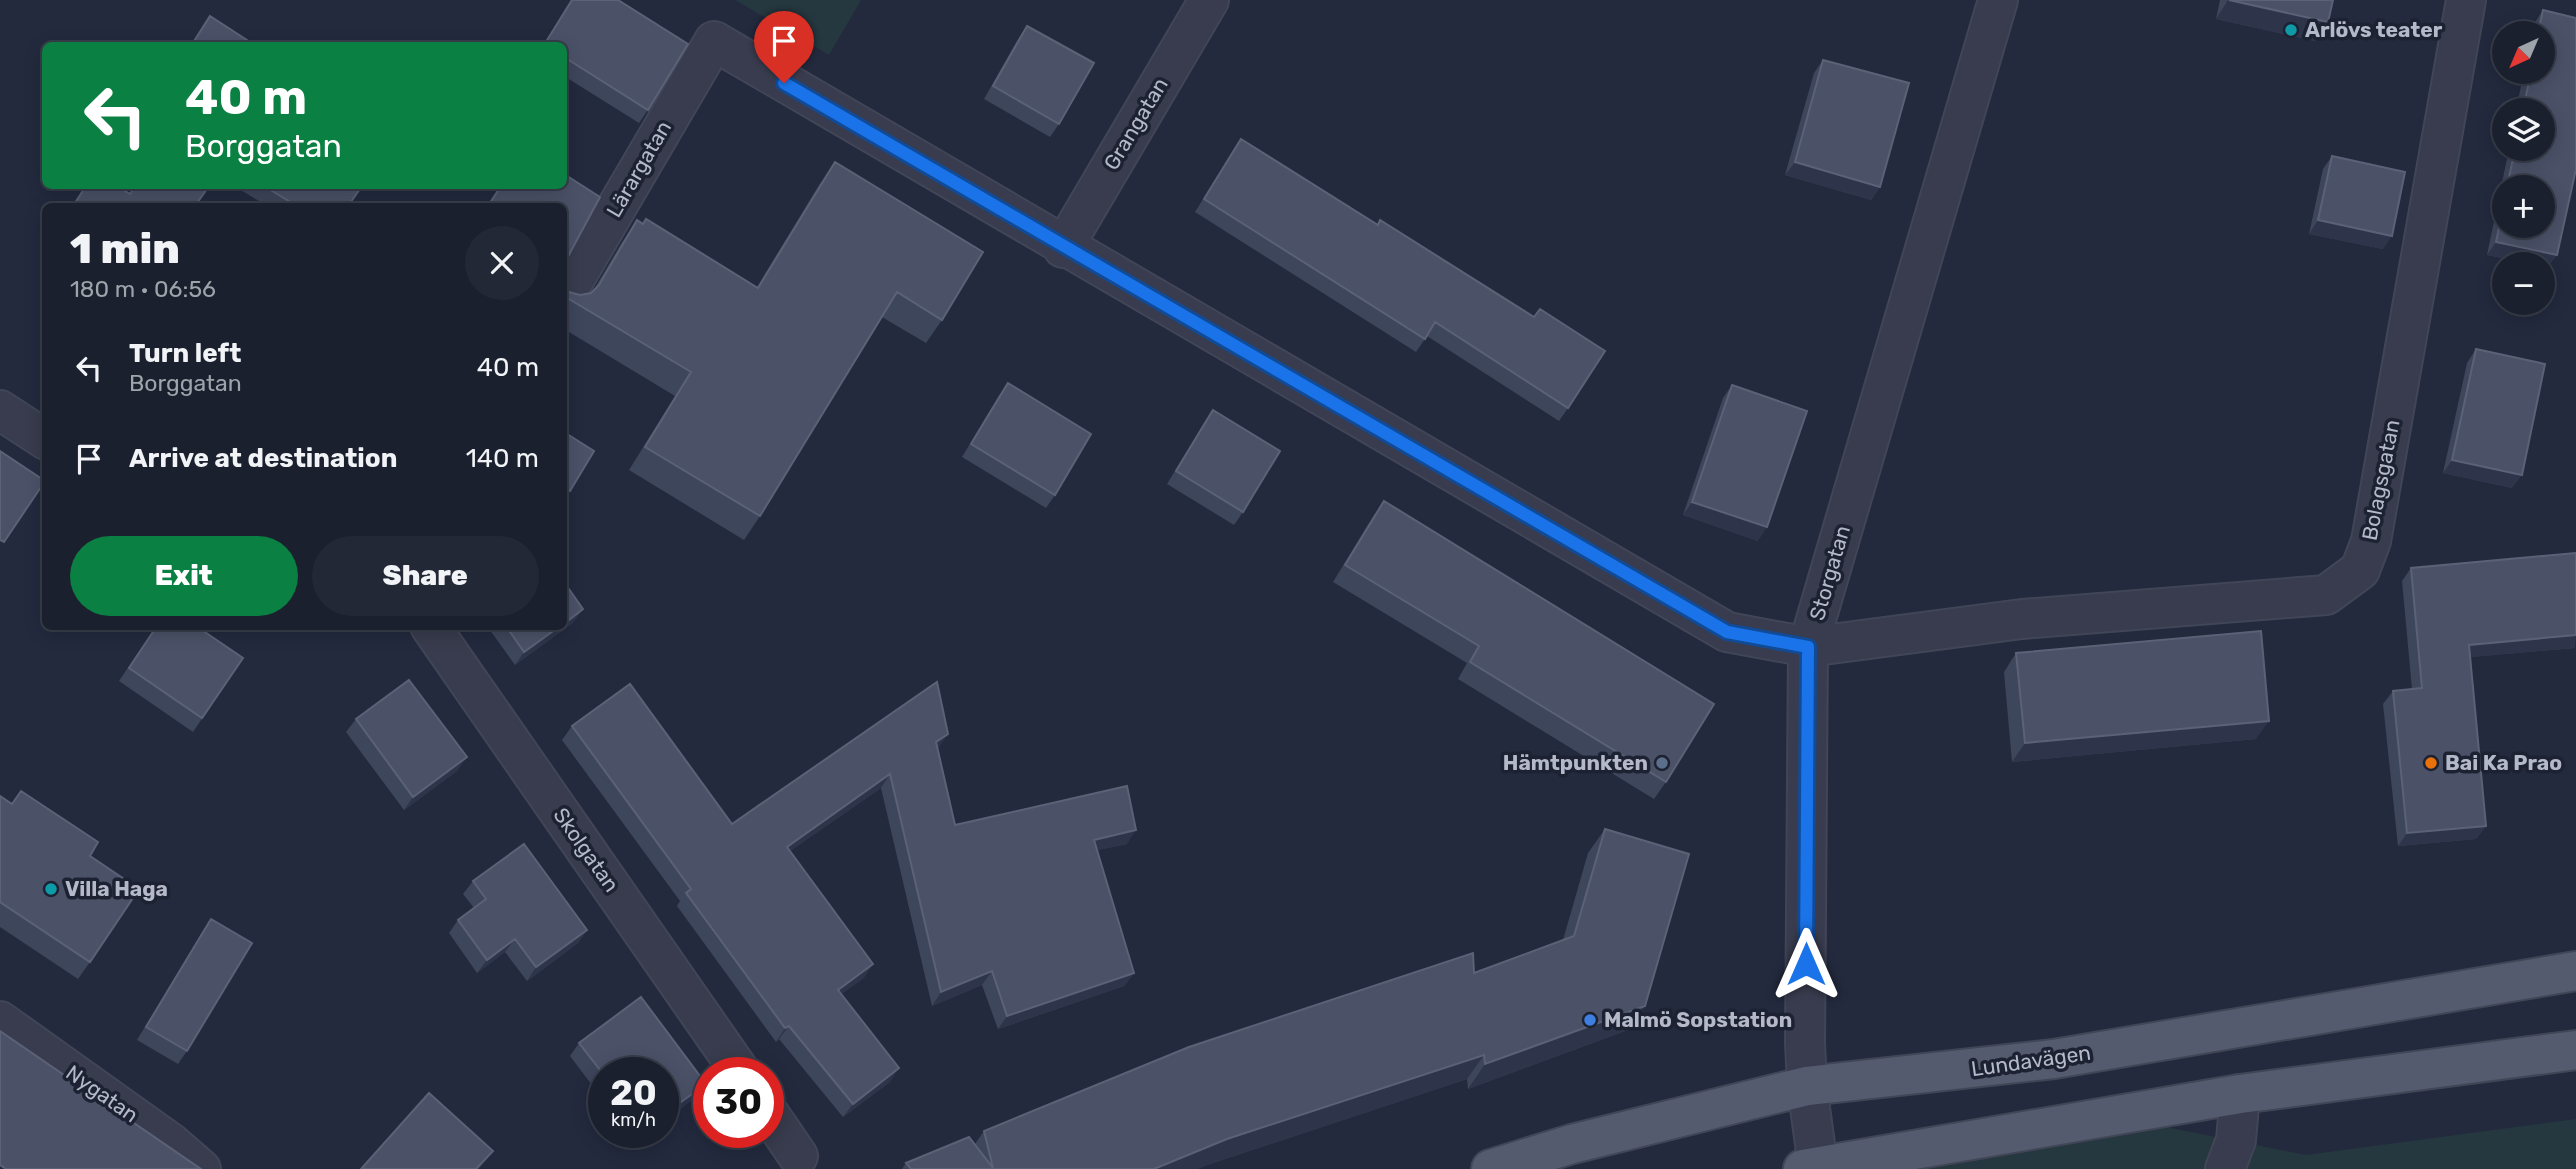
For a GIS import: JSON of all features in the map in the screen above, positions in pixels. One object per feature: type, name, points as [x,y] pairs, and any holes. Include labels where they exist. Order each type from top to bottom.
[{"type":"main road","name":"Lundavägen","points":[[1491,1169],[1572,1144],[1807,1086],[2054,1059],[2576,971]]},
{"type":"main road","points":[[1810,1167],[2240,1094],[2576,1050]]},
{"type":"street","name":"Grangatan","points":[[1063,247],[1209,0]]},
{"type":"street","name":"Storgatan","points":[[1810,1167],[1807,1086],[1808,647],[1998,0]]},
{"type":"street","name":"Bolagsgatan","points":[[714,41],[1727,632],[1808,647],[2022,619],[2326,595],[2360,570],[2371,541],[2466,0]]},
{"type":"street","name":"Lärargatan","points":[[567,292],[714,41]]},
{"type":"street","points":[[0,410],[42,437]]},
{"type":"street","name":"Skolgatan","points":[[433,630],[730,1057]]},
{"type":"street","name":"Nygatan","points":[[0,1021],[171,1143],[201,1169]]},
{"type":"street","points":[[2225,1169],[2236,1140],[2240,1094]]},
{"type":"street","points":[[784,1135],[798,1156]]},
{"type":"shaded area","points":[[735,0],[861,0],[829,55]]},
{"type":"shaded area","points":[[2576,1119],[2576,1169],[1892,1169],[2161,1126],[2306,1155]]},
{"type":"building","points":[[572,0],[618,0],[688,44],[648,110],[567,59],[567,42],[546,42]]},
{"type":"building","points":[[2229,0],[2333,0],[2328,22]]},
{"type":"building","points":[[2543,10],[2576,18],[2576,169],[2557,255],[2555,252],[2496,242],[2497,238],[2555,238],[2555,175],[2510,175],[2512,161],[2555,161],[2555,98],[2526,98],[2528,84],[2555,84],[2555,21],[2541,21]]},
{"type":"building","points":[[210,16],[250,42],[194,42]]},
{"type":"building","points":[[1027,26],[1094,63],[1059,124],[993,86]]},
{"type":"building","points":[[1823,60],[1909,83],[1880,187],[1795,162]]},
{"type":"building","points":[[1241,139],[1378,225],[1380,220],[1534,317],[1540,309],[1605,351],[1568,408],[1435,322],[1425,339],[1204,199]]},
{"type":"building","points":[[2332,156],[2405,172],[2392,236],[2318,220]]},
{"type":"building","points":[[835,162],[983,252],[942,320],[897,292],[760,516],[645,447],[691,372],[567,298],[567,290],[580,295],[591,293],[599,285],[637,220],[643,224],[646,219],[758,288]]},
{"type":"building","points":[[567,176],[600,197],[567,258],[567,203],[490,203],[499,189],[567,189]]},
{"type":"building","points":[[84,189],[122,189],[130,194],[133,189],[207,189],[197,203],[75,203]]},
{"type":"building","points":[[269,189],[360,189],[350,203],[292,203]]},
{"type":"building","points":[[2476,349],[2545,364],[2522,475],[2452,460]]},
{"type":"building","points":[[1008,383],[1091,434],[1055,495],[971,444]]},
{"type":"building","points":[[1732,385],[1807,411],[1767,527],[1692,502]]},
{"type":"building","points":[[1213,410],[1280,451],[1243,512],[1176,471]]},
{"type":"building","points":[[567,434],[594,451],[570,491],[567,488]]},
{"type":"building","points":[[0,451],[42,479],[42,485],[4,542],[0,540]]},
{"type":"building","points":[[1384,501],[1714,704],[1666,782],[1470,662],[1479,646],[1345,565]]},
{"type":"building","points":[[2576,553],[2576,635],[2469,645],[2486,826],[2407,833],[2393,691],[2422,688],[2411,568]]},
{"type":"building","points":[[567,586],[583,609],[567,622]]},
{"type":"building","points":[[154,630],[202,630],[243,658],[202,718],[129,668]]},
{"type":"building","points":[[509,630],[554,630],[524,652]]},
{"type":"building","points":[[2261,631],[2269,721],[2025,743],[2016,653]]},
{"type":"building","points":[[409,680],[467,757],[413,797],[356,719]]},
{"type":"building","points":[[937,682],[948,734],[936,742],[955,825],[1127,786],[1136,830],[1094,840],[1134,973],[1007,1016],[992,971],[941,992],[890,774],[787,847],[873,964],[838,990],[899,1068],[853,1104],[789,1026],[785,1028],[686,893],[691,889],[572,726],[630,684],[732,824]]},
{"type":"building","name":"Villa Haga","points":[[21,791],[98,842],[90,856],[139,889],[90,962],[0,902],[0,796],[12,804]]},
{"type":"building","points":[[1605,829],[1689,854],[1645,1006],[1485,1064],[1484,1055],[1227,1139],[1154,1169],[911,1169],[906,1163],[969,1137],[993,1168],[984,1131],[1189,1047],[1473,953],[1474,973],[1574,936]]},
{"type":"building","points":[[524,844],[587,930],[536,967],[515,939],[487,960],[458,920],[486,899],[473,881]]},
{"type":"building","points":[[211,919],[252,943],[187,1051],[146,1027]]},
{"type":"building","points":[[641,997],[693,1067],[693,1093],[679,1103],[679,1057],[590,1057],[579,1043]]},
{"type":"building","points":[[0,1031],[201,1169],[6,1169],[0,1165]]},
{"type":"building","points":[[429,1093],[493,1151],[476,1169],[361,1169]]},
{"type":"place","name":"Arlövs teater","points":[[2291,30]]},
{"type":"place","name":"Hämtpunkten","points":[[1662,763]]},
{"type":"place","name":"Bai Ka Prao","points":[[2431,763]]},
{"type":"place","name":"Villa Haga","points":[[51,889]]},
{"type":"place","name":"Malmö Sopstation","points":[[1590,1020]]},
{"type":"route","points":[[784,83],[1727,632],[1808,647],[1806,964]]}]
